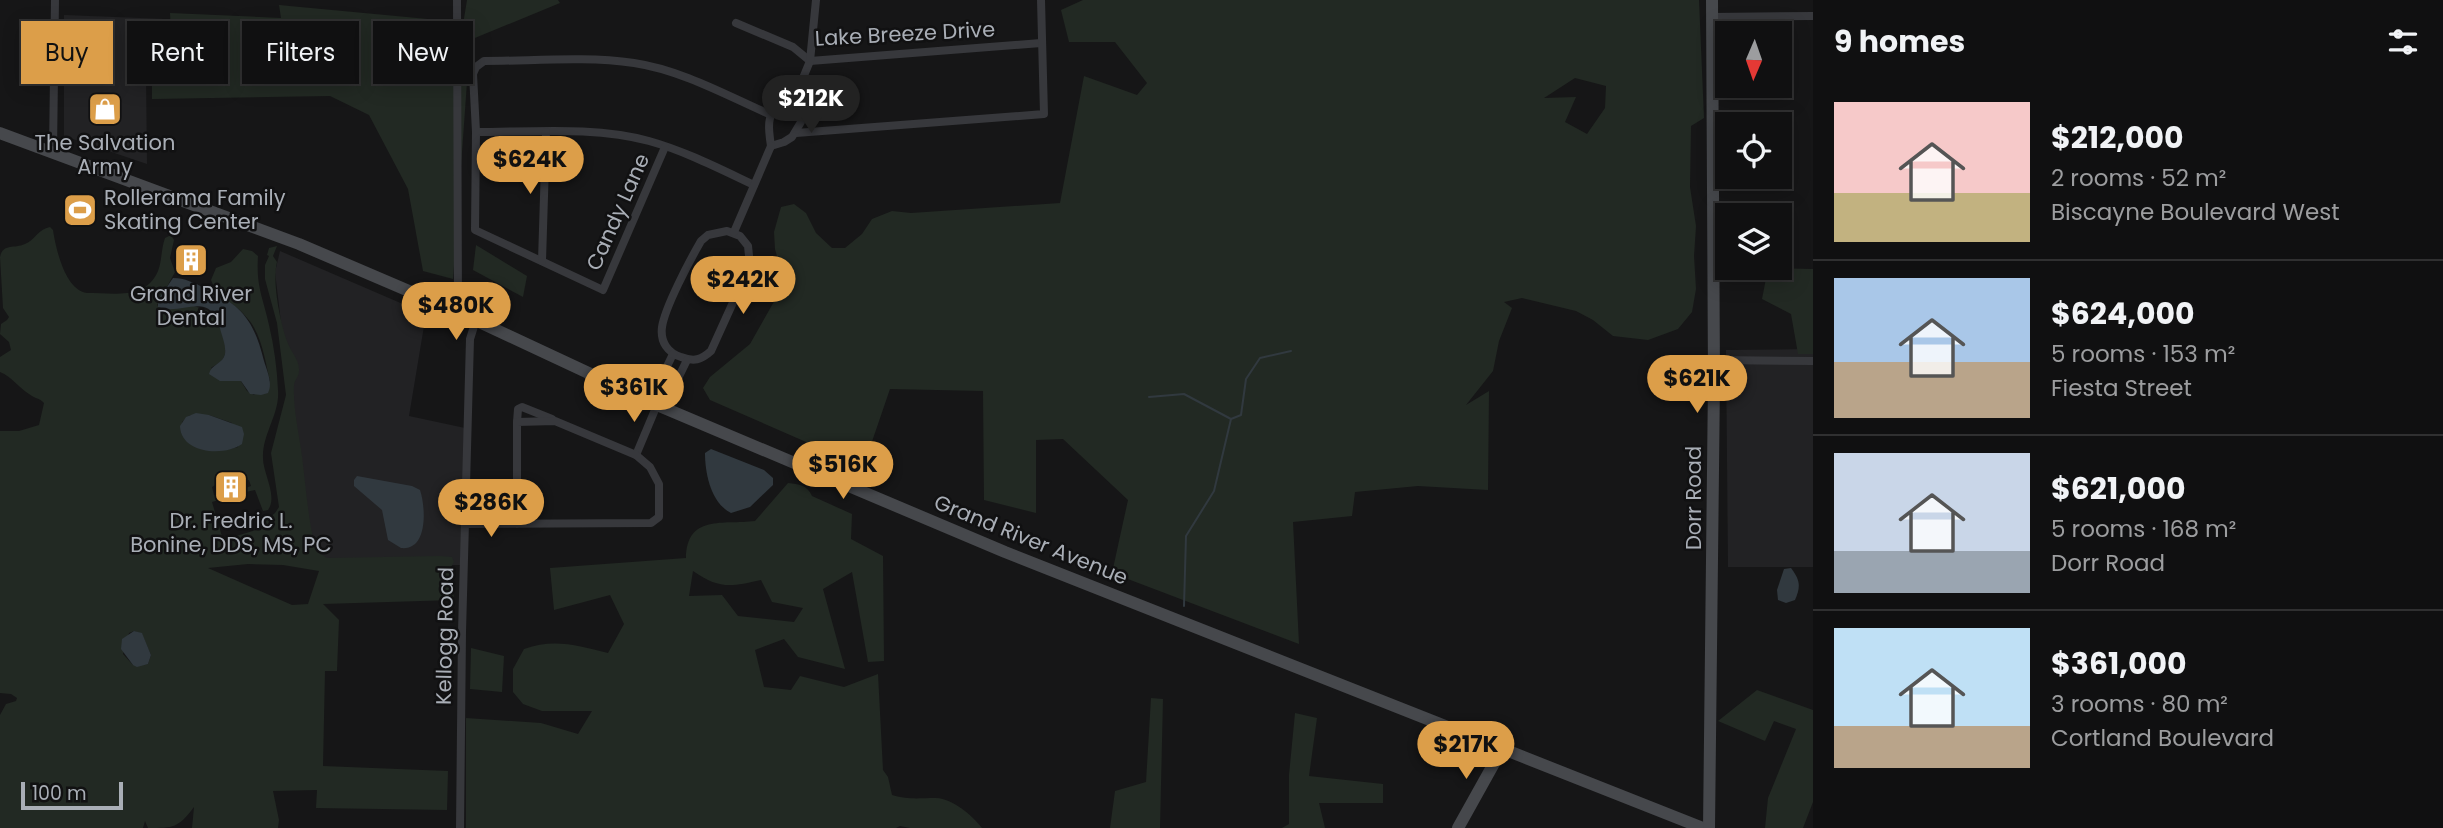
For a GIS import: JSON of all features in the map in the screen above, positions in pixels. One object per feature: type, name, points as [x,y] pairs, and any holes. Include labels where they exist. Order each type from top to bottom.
[{"type":"main road","name":"Dorr Road","points":[[1709,828],[1713,664],[1712,0]]},
{"type":"main road","name":"Grand River Avenue","points":[[0,133],[290,240],[476,320],[657,404],[1005,552],[1703,828]]},
{"type":"main road","points":[[1458,828],[1502,749]]},
{"type":"street","points":[[53,151],[55,0]]},
{"type":"street","points":[[457,0],[458,312]]},
{"type":"street","points":[[771,146],[784,142],[796,133],[801,122],[796,95],[810,61],[816,0]]},
{"type":"street","points":[[796,133],[1044,114],[1041,0]]},
{"type":"street","points":[[1712,17],[1813,16]]},
{"type":"street","name":"Lake Breeze Drive","points":[[736,23],[793,47],[810,61],[1041,43]]},
{"type":"street","points":[[546,132],[542,261],[475,230],[473,74],[484,61],[604,60],[636,63],[672,72],[769,114]]},
{"type":"street","points":[[734,232],[771,146],[769,114],[778,101],[796,95]]},
{"type":"street","points":[[475,132],[604,133],[649,141],[754,185]]},
{"type":"street","name":"Candy Lane","points":[[542,261],[603,290],[665,147]]},
{"type":"street","points":[[734,232],[748,246],[750,265],[712,351],[696,360],[673,354],[664,341],[662,327],[690,261],[701,241],[708,235],[734,232]]},
{"type":"street","name":"Kellogg Road","points":[[460,828],[470,339],[476,320]]},
{"type":"street","points":[[636,455],[657,404],[673,354]]},
{"type":"street","points":[[657,404],[687,359]]},
{"type":"street","points":[[1714,360],[1813,361]]},
{"type":"street","points":[[465,524],[517,524],[652,523],[659,517],[659,484],[650,467],[636,455],[522,407],[517,409],[517,524]]},
{"type":"street","points":[[517,422],[555,421]]},
{"type":"shaded area","points":[[467,0],[558,0],[560,3],[473,39],[473,21],[464,21]]},
{"type":"shaded area","points":[[1083,0],[1699,0],[1704,118],[1691,126],[1690,187],[1696,226],[1696,289],[1692,312],[1678,329],[1648,340],[1613,336],[1576,311],[1522,298],[1504,302],[1512,308],[1499,341],[1493,371],[1466,405],[1489,391],[1488,490],[1418,486],[1355,492],[1352,516],[1293,522],[1299,644],[1112,573],[1128,500],[1063,439],[1036,440],[1036,513],[984,500],[983,391],[890,389],[865,462],[813,445],[710,400],[703,388],[710,377],[750,344],[780,291],[781,271],[774,232],[781,207],[794,204],[806,213],[816,233],[832,248],[845,248],[862,234],[872,219],[892,211],[911,213],[1060,203],[1084,76],[1137,95],[1147,83],[1115,42],[1069,42],[1061,10]],"holes":[[[1575,78],[1606,86],[1605,108],[1587,134],[1565,122],[1576,97],[1544,98]]]},
{"type":"shaded area","points":[[279,5],[449,21],[373,21],[373,84],[467,84],[453,279],[423,271],[408,189],[369,115],[330,96],[152,99],[152,84],[228,84],[228,21],[170,21],[170,13],[281,18]]},
{"type":"shaded area","points":[[64,15],[166,19],[127,21],[127,84],[146,84],[147,164],[64,136],[64,84],[113,84],[113,21],[64,21]]},
{"type":"shaded area","points":[[46,228],[53,230],[67,277],[79,290],[87,293],[128,293],[146,287],[158,271],[165,238],[171,235],[174,240],[170,258],[175,272],[157,305],[160,308],[194,306],[214,313],[223,334],[225,352],[222,360],[211,368],[225,381],[241,381],[247,391],[254,395],[270,381],[260,340],[253,325],[218,292],[211,280],[216,268],[231,262],[243,249],[258,256],[259,284],[272,341],[278,390],[276,407],[263,449],[271,504],[268,510],[263,511],[255,490],[241,493],[240,490],[251,486],[249,480],[244,481],[244,476],[212,487],[214,495],[231,493],[232,496],[212,502],[223,540],[266,527],[265,521],[279,507],[271,453],[286,395],[277,323],[265,279],[269,248],[277,246],[273,256],[277,262],[275,280],[278,302],[287,341],[299,367],[294,384],[294,403],[316,551],[327,558],[440,556],[452,557],[454,562],[451,567],[454,600],[323,604],[339,620],[337,671],[325,671],[323,766],[448,771],[447,810],[316,808],[317,790],[273,791],[278,828],[192,828],[194,807],[179,823],[164,828],[148,828],[145,821],[143,828],[0,828],[0,715],[6,704],[16,701],[17,698],[11,694],[0,693],[0,431],[19,431],[39,425],[44,403],[0,372],[0,357],[11,350],[9,342],[0,334],[1,324],[9,317],[3,308],[0,257],[6,248],[25,244]],"holes":[[[190,415],[209,415],[232,423],[238,447],[200,449],[182,422]],[[248,564],[283,565],[319,571],[308,604],[292,605],[208,568]],[[134,631],[142,634],[151,655],[148,664],[133,665],[123,654],[129,633]]]},
{"type":"shaded area","points":[[476,245],[527,276],[523,297],[473,270]]},
{"type":"shaded area","points":[[280,251],[426,314],[409,416],[465,428],[462,565],[310,566],[275,272]]},
{"type":"shaded area","points":[[1792,269],[1813,269],[1813,354],[1798,354],[1791,314],[1762,299],[1766,280],[1792,280]]},
{"type":"shaded area","points":[[173,278],[189,281],[218,295],[245,316],[256,335],[268,373],[268,393],[250,394],[241,381],[220,381],[209,374],[225,354],[216,318],[203,307],[158,307],[158,300]]},
{"type":"shaded area","points":[[1813,349],[1813,567],[1728,567],[1726,350]]},
{"type":"shaded area","points":[[196,413],[242,427],[242,444],[216,451],[196,448],[188,443],[182,436],[180,426],[186,417]]},
{"type":"shaded area","points":[[711,449],[764,470],[773,478],[773,485],[750,507],[731,513],[718,502],[710,487],[705,453]]},
{"type":"shaded area","points":[[357,476],[412,486],[420,490],[424,517],[416,543],[401,548],[388,540],[382,510],[354,486]]},
{"type":"shaded area","points":[[788,483],[799,485],[808,489],[812,496],[852,514],[851,539],[883,556],[884,661],[868,662],[852,572],[823,589],[845,669],[798,657],[784,639],[755,650],[764,687],[791,690],[800,676],[844,687],[878,674],[883,770],[888,777],[892,795],[949,801],[968,813],[982,828],[466,828],[466,718],[541,723],[578,734],[592,711],[542,711],[523,704],[513,692],[513,669],[524,649],[546,644],[566,644],[608,653],[624,624],[610,595],[554,610],[550,568],[686,558],[688,544],[700,528],[709,524],[755,521]],"holes":[[[693,571],[710,581],[725,585],[761,580],[772,602],[803,608],[794,622],[738,616],[722,595],[689,596]]]},
{"type":"shaded area","points":[[1791,568],[1799,587],[1795,600],[1786,603],[1778,600],[1777,590],[1784,569]]},
{"type":"shaded area","points":[[134,631],[142,633],[151,655],[148,664],[137,667],[121,649],[122,639]]},
{"type":"shaded area","points":[[471,648],[504,656],[502,692],[470,689]]},
{"type":"shaded area","points":[[1757,690],[1813,710],[1813,802],[1803,828],[1765,828],[1768,798],[1796,729],[1774,721],[1765,741],[1718,721]]},
{"type":"shaded area","points":[[1151,698],[1163,699],[1160,828],[1110,828],[1115,791],[1146,782]]},
{"type":"shaded area","points":[[1295,713],[1317,718],[1309,776],[1383,784],[1383,803],[1319,803],[1325,828],[1282,828],[1289,824],[1289,775]]},
{"type":"waterway","points":[[1184,606],[1186,536],[1214,491],[1231,419],[1241,415],[1246,379],[1260,358],[1291,351]]},
{"type":"waterway","points":[[1149,397],[1184,394],[1231,419]]},
{"type":"place","name":"The Salvation Army","points":[[105,109]]},
{"type":"place","name":"Rollerama Family Skating Center","points":[[80,210]]},
{"type":"place","name":"Grand River Dental","points":[[191,260]]},
{"type":"place","name":"Dr. Fredric L. Bonine, DDS, MS, PC","points":[[231,487]]}]
